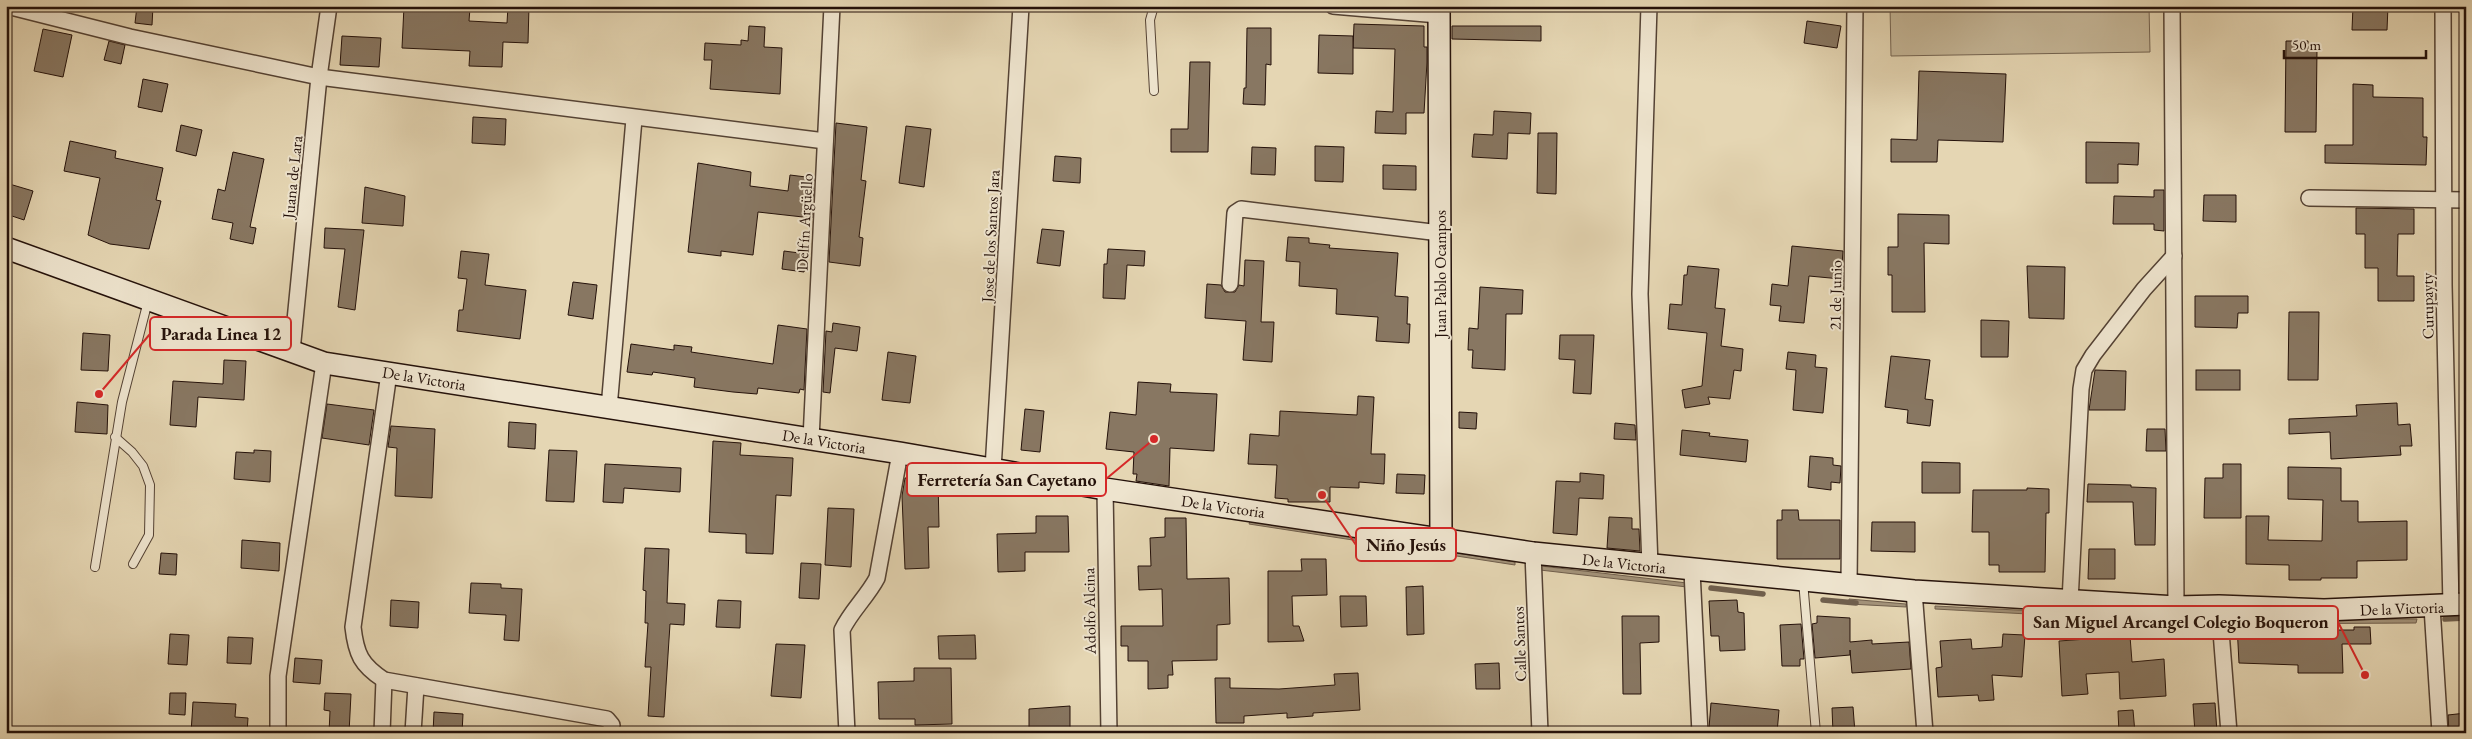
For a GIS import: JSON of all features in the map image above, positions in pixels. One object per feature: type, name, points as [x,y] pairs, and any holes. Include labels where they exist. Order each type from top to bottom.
[{"type":"main road","name":"Juan Pablo Ocampos","points":[[1439,10],[1441,541]]},
{"type":"main road","name":"De la Victoria","points":[[6,248],[324,363],[900,453],[1105,489],[1371,528],[1441,541],[1650,566],[1914,591],[2176,608],[2219,606],[2324,610],[2450,606]]},
{"type":"street","points":[[7,6],[130,37],[319,76],[634,118],[825,141]]},
{"type":"street","name":"Juana de Lara","points":[[292,351],[319,76],[329,6]]},
{"type":"street","name":"Delfín Argüello","points":[[811,439],[832,6]]},
{"type":"street","name":"Jose de los Santos Jara","points":[[994,469],[1021,6]]},
{"type":"street","points":[[1333,6],[1439,10]]},
{"type":"street","points":[[1649,6],[1640,294],[1650,566]]},
{"type":"street","name":"21 de Junio","points":[[1849,584],[1855,6]]},
{"type":"street","points":[[2172,6],[2176,608]]},
{"type":"street","name":"Curupayty","points":[[2440,733],[2450,606],[2443,6]]},
{"type":"street","points":[[609,408],[634,118]]},
{"type":"street","points":[[2309,198],[2466,200]]},
{"type":"street","points":[[1230,284],[1236,213],[1241,209],[1440,233]]},
{"type":"street","points":[[2070,601],[2081,388],[2084,370],[2114,326],[2174,256]]},
{"type":"street","points":[[278,733],[278,676],[324,363]]},
{"type":"street","points":[[389,373],[353,627],[360,660],[370,671],[384,680],[607,719],[612,729]]},
{"type":"street","points":[[847,733],[842,630],[848,618],[869,593],[877,578],[900,453]]},
{"type":"street","name":"Adolfo Alcina","points":[[1105,489],[1109,733]]},
{"type":"street","name":"Calle Santos","points":[[1533,553],[1540,733]]},
{"type":"street","points":[[1692,570],[1700,733]]},
{"type":"street","points":[[1914,591],[1925,733]]},
{"type":"street","points":[[2219,606],[2229,733]]},
{"type":"street","points":[[382,733],[384,680]]},
{"type":"street","points":[[413,733],[416,686]]},
{"type":"lane","points":[[1154,6],[1150,20],[1154,91]]},
{"type":"lane","points":[[95,567],[124,389],[149,299]]},
{"type":"lane","points":[[115,437],[132,452],[143,466],[150,485],[149,535],[133,564]]},
{"type":"lane","points":[[1802,579],[1816,733]]},
{"type":"shaded area","points":[[1890,6],[2149,6],[2150,52],[1891,56]]},
{"type":"shaded area","points":[[1250,521],[1515,562],[1515,565],[1249,524]]},
{"type":"shaded area","points":[[1541,566],[1687,583],[1687,587],[1540,570]]},
{"type":"shaded area","points":[[1849,599],[1906,604],[1906,607],[1849,604]]},
{"type":"shaded area","points":[[1935,606],[2159,617],[2158,621],[1935,609]]},
{"type":"shaded area","points":[[2417,619],[2416,623],[2233,624],[2234,620]]},
{"type":"building","points":[[137,6],[153,6],[152,25],[135,23]]},
{"type":"building","points":[[404,6],[470,8],[469,21],[507,23],[508,6],[529,6],[528,43],[503,42],[502,67],[469,66],[470,51],[402,48]]},
{"type":"building","points":[[2353,6],[2388,6],[2387,30],[2352,30]]},
{"type":"building","points":[[1807,21],[1841,26],[1837,48],[1804,43]]},
{"type":"building","points":[[1354,24],[1424,26],[1424,47],[1427,47],[1427,62],[1424,113],[1406,113],[1406,134],[1375,133],[1376,111],[1393,112],[1395,49],[1353,48]]},
{"type":"building","points":[[749,26],[765,27],[764,47],[782,48],[780,94],[710,89],[712,60],[704,60],[705,43],[741,45],[741,40],[748,41]]},
{"type":"building","points":[[1452,26],[1541,26],[1541,41],[1452,39]]},
{"type":"building","points":[[1247,28],[1271,28],[1271,65],[1266,64],[1265,105],[1243,104],[1244,88],[1246,88]]},
{"type":"building","points":[[43,29],[72,35],[63,77],[34,71]]},
{"type":"building","points":[[1319,35],[1353,36],[1353,74],[1318,73]]},
{"type":"building","points":[[342,36],[381,38],[379,67],[340,65]]},
{"type":"building","points":[[109,41],[125,45],[121,64],[104,60]]},
{"type":"building","points":[[2286,41],[2308,41],[2308,49],[2317,49],[2316,132],[2285,132]]},
{"type":"building","points":[[1190,62],[1210,62],[1208,152],[1171,152],[1171,129],[1188,129]]},
{"type":"building","points":[[1919,71],[2006,74],[2003,142],[1938,140],[1937,162],[1891,162],[1891,139],[1917,140]]},
{"type":"building","points":[[143,79],[168,84],[162,112],[138,107]]},
{"type":"building","points":[[2353,84],[2373,85],[2373,97],[2423,98],[2423,137],[2427,137],[2426,165],[2325,163],[2325,145],[2353,145]]},
{"type":"building","points":[[1494,111],[1531,113],[1530,134],[1508,133],[1507,159],[1472,157],[1474,134],[1493,135]]},
{"type":"building","points":[[473,117],[506,119],[505,145],[472,143]]},
{"type":"building","points":[[836,123],[867,127],[861,180],[866,181],[859,237],[863,238],[860,266],[829,262]]},
{"type":"building","points":[[181,125],[202,130],[196,156],[176,151]]},
{"type":"building","points":[[906,126],[931,129],[924,187],[899,183]]},
{"type":"building","points":[[1538,133],[1557,133],[1556,194],[1537,193]]},
{"type":"building","points":[[70,141],[116,151],[115,158],[163,168],[156,200],[161,201],[149,249],[110,244],[88,235],[100,178],[64,171]]},
{"type":"building","points":[[2086,142],[2139,143],[2138,165],[2118,164],[2118,183],[2086,183]]},
{"type":"building","points":[[1315,146],[1344,147],[1343,182],[1315,181]]},
{"type":"building","points":[[1252,147],[1276,148],[1275,175],[1251,174]]},
{"type":"building","points":[[233,152],[264,159],[250,227],[256,228],[253,244],[230,239],[233,223],[212,219],[218,189],[225,191]]},
{"type":"building","points":[[1055,156],[1081,158],[1080,183],[1053,181]]},
{"type":"building","points":[[698,163],[751,172],[750,186],[788,191],[790,175],[814,178],[812,218],[758,212],[753,255],[721,251],[721,256],[688,252]]},
{"type":"building","points":[[1383,165],[1416,166],[1416,190],[1383,189]]},
{"type":"building","points":[[6,183],[33,191],[24,220],[6,214]]},
{"type":"building","points":[[365,187],[405,196],[403,226],[362,223]]},
{"type":"building","points":[[2154,190],[2164,190],[2164,231],[2154,230],[2154,224],[2113,224],[2114,196],[2154,197]]},
{"type":"building","points":[[2204,195],[2236,195],[2236,222],[2203,221]]},
{"type":"building","points":[[2356,208],[2414,209],[2414,234],[2398,234],[2397,276],[2414,276],[2414,301],[2378,301],[2378,268],[2365,268],[2365,234],[2356,234]]},
{"type":"building","points":[[1898,214],[1949,215],[1949,244],[1924,243],[1925,312],[1892,312],[1892,275],[1888,275],[1888,247],[1898,247]]},
{"type":"building","points":[[325,228],[364,230],[355,310],[338,307],[345,249],[324,248]]},
{"type":"building","points":[[1042,229],[1064,231],[1060,266],[1037,263]]},
{"type":"building","points":[[1288,237],[1309,238],[1309,243],[1330,245],[1329,248],[1398,253],[1395,296],[1408,297],[1407,324],[1410,324],[1409,343],[1376,341],[1378,317],[1336,314],[1337,289],[1299,286],[1300,262],[1286,261]]},
{"type":"building","points":[[1792,246],[1843,251],[1841,279],[1809,276],[1804,323],[1779,321],[1781,306],[1770,305],[1772,284],[1788,286]]},
{"type":"building","points":[[1108,249],[1145,251],[1144,266],[1127,265],[1125,299],[1103,298],[1104,264],[1107,264]]},
{"type":"building","points":[[461,251],[489,254],[485,285],[526,290],[520,339],[457,331],[459,310],[463,310],[467,279],[458,278]]},
{"type":"building","points":[[784,251],[807,254],[804,272],[782,269]]},
{"type":"building","points":[[1245,260],[1264,261],[1261,322],[1274,322],[1272,362],[1243,360],[1246,321],[1205,318],[1207,284],[1221,285],[1225,292],[1235,292],[1239,285],[1244,286]]},
{"type":"building","points":[[1688,266],[1719,269],[1715,308],[1725,309],[1721,346],[1743,349],[1741,371],[1734,370],[1730,399],[1708,397],[1710,404],[1685,408],[1682,390],[1702,386],[1707,333],[1668,329],[1670,304],[1682,305],[1684,275],[1687,275]]},
{"type":"building","points":[[2027,266],[2065,267],[2064,319],[2029,318]]},
{"type":"building","points":[[573,282],[597,285],[593,319],[568,315]]},
{"type":"building","points":[[1480,287],[1523,290],[1522,314],[1506,314],[1505,370],[1472,368],[1473,350],[1468,350],[1469,328],[1478,329]]},
{"type":"building","points":[[2195,296],[2248,296],[2248,313],[2238,313],[2237,328],[2195,327]]},
{"type":"building","points":[[2289,312],[2319,312],[2318,380],[2288,380]]},
{"type":"building","points":[[1981,320],[2009,321],[2008,357],[1981,357]]},
{"type":"building","points":[[833,323],[860,327],[857,351],[835,348],[830,393],[823,392],[826,331],[832,332]]},
{"type":"building","points":[[778,325],[807,329],[804,390],[800,389],[799,393],[758,388],[757,394],[733,392],[694,387],[695,378],[653,372],[652,375],[627,372],[631,344],[674,350],[674,345],[692,347],[691,352],[773,364]]},
{"type":"building","points":[[83,333],[110,335],[108,371],[81,370]]},
{"type":"building","points":[[1560,335],[1594,335],[1591,394],[1573,393],[1575,360],[1559,359]]},
{"type":"building","points":[[888,352],[916,356],[910,403],[882,400]]},
{"type":"building","points":[[1788,352],[1816,355],[1815,367],[1827,368],[1823,413],[1793,410],[1796,370],[1786,369]]},
{"type":"building","points":[[1891,356],[1930,360],[1925,399],[1933,400],[1930,426],[1907,423],[1908,410],[1885,407]]},
{"type":"building","points":[[224,360],[246,361],[244,400],[198,397],[196,427],[170,425],[173,381],[223,384]]},
{"type":"building","points":[[2095,370],[2126,371],[2125,410],[2089,410]]},
{"type":"building","points":[[2196,370],[2240,370],[2240,390],[2196,390]]},
{"type":"building","points":[[1138,382],[1171,384],[1170,392],[1217,394],[1214,451],[1170,448],[1169,486],[1136,481],[1137,474],[1133,474],[1134,452],[1106,449],[1110,412],[1136,415]]},
{"type":"building","points":[[1358,396],[1374,397],[1371,454],[1385,454],[1384,484],[1359,482],[1359,488],[1330,487],[1330,502],[1288,502],[1288,499],[1275,498],[1277,465],[1248,464],[1250,434],[1279,436],[1280,411],[1357,415]]},
{"type":"building","points":[[77,402],[108,405],[107,434],[75,432]]},
{"type":"building","points":[[2397,403],[2398,425],[2410,424],[2412,446],[2400,446],[2401,455],[2331,459],[2330,432],[2289,434],[2289,419],[2357,416],[2356,405]]},
{"type":"building","points":[[327,404],[374,410],[369,445],[322,438]]},
{"type":"building","points":[[1025,409],[1044,411],[1040,452],[1021,450]]},
{"type":"building","points":[[1459,412],[1477,413],[1476,429],[1459,428]]},
{"type":"building","points":[[509,422],[536,424],[535,449],[508,447]]},
{"type":"building","points":[[1615,423],[1635,425],[1636,440],[1614,439]]},
{"type":"building","points":[[391,426],[435,429],[432,498],[395,496],[397,448],[388,447]]},
{"type":"building","points":[[2147,429],[2165,429],[2166,451],[2146,451]]},
{"type":"building","points":[[1682,430],[1710,433],[1709,436],[1748,440],[1746,462],[1680,455]]},
{"type":"building","points":[[713,441],[741,443],[740,455],[793,458],[791,496],[776,495],[773,554],[746,553],[746,534],[709,532]]},
{"type":"building","points":[[254,450],[271,451],[270,482],[234,479],[236,452],[254,453]]},
{"type":"building","points":[[549,450],[577,451],[574,502],[546,501]]},
{"type":"building","points":[[1810,456],[1833,458],[1833,465],[1841,466],[1840,483],[1831,482],[1831,490],[1808,487]]},
{"type":"building","points":[[1922,462],[1960,463],[1960,493],[1922,493]]},
{"type":"building","points":[[605,464],[681,468],[680,492],[624,488],[623,503],[603,502]]},
{"type":"building","points":[[2223,464],[2241,464],[2241,518],[2204,518],[2205,478],[2223,478]]},
{"type":"building","points":[[2288,467],[2341,468],[2341,501],[2358,501],[2358,522],[2407,521],[2407,560],[2357,561],[2357,578],[2321,578],[2321,580],[2289,580],[2289,565],[2246,564],[2246,516],[2269,516],[2268,540],[2322,541],[2323,500],[2288,499]]},
{"type":"building","points":[[1580,473],[1604,475],[1603,499],[1579,498],[1577,535],[1553,533],[1556,481],[1580,482]]},
{"type":"building","points":[[1397,474],[1425,475],[1424,494],[1396,493]]},
{"type":"building","points":[[905,478],[938,478],[939,527],[928,527],[929,568],[905,569],[902,496]]},
{"type":"building","points":[[2088,484],[2131,485],[2131,487],[2156,488],[2155,545],[2135,545],[2133,502],[2087,502]]},
{"type":"building","points":[[2027,488],[2049,489],[2049,513],[2046,513],[2045,572],[1999,572],[1999,565],[1989,565],[1989,532],[1972,532],[1973,490],[2027,490]]},
{"type":"building","points":[[828,508],[854,509],[851,567],[825,565]]},
{"type":"building","points":[[1782,510],[1798,510],[1799,520],[1840,520],[1840,559],[1777,559],[1777,520],[1782,520]]},
{"type":"building","points":[[1036,516],[1068,516],[1069,552],[1025,552],[1025,571],[998,572],[997,534],[1036,533]]},
{"type":"building","points":[[1609,517],[1632,518],[1632,529],[1639,529],[1640,551],[1607,548]]},
{"type":"building","points":[[1165,518],[1186,518],[1187,579],[1229,578],[1230,624],[1217,625],[1217,660],[1172,661],[1173,675],[1168,675],[1168,688],[1148,689],[1148,661],[1128,661],[1128,646],[1121,646],[1121,626],[1163,626],[1162,589],[1139,590],[1138,566],[1151,566],[1150,538],[1165,537]]},
{"type":"building","points":[[1872,522],[1915,522],[1915,552],[1871,551]]},
{"type":"building","points":[[242,540],[280,543],[279,571],[241,568]]},
{"type":"building","points":[[645,548],[669,549],[667,603],[685,604],[684,625],[670,624],[664,717],[648,716],[651,667],[645,667],[648,623],[645,623],[646,591],[643,590]]},
{"type":"building","points":[[2089,549],[2115,549],[2115,579],[2088,579]]},
{"type":"building","points":[[161,553],[177,554],[176,575],[159,574]]},
{"type":"building","points":[[1301,559],[1326,559],[1327,595],[1292,596],[1293,626],[1299,626],[1304,641],[1268,642],[1268,571],[1302,571]]},
{"type":"building","points":[[801,563],[821,564],[819,599],[799,598]]},
{"type":"building","points":[[471,583],[501,584],[501,588],[522,589],[519,641],[504,640],[506,615],[469,613]]},
{"type":"building","points":[[1423,586],[1424,634],[1407,635],[1406,587]]},
{"type":"building","points":[[1340,596],[1366,596],[1367,626],[1341,627]]},
{"type":"building","points":[[391,600],[419,602],[418,628],[390,626]]},
{"type":"building","points":[[718,600],[741,601],[740,628],[716,627]]},
{"type":"building","points":[[1737,600],[1738,612],[1744,613],[1745,650],[1720,651],[1719,636],[1711,636],[1709,601]]},
{"type":"building","points":[[1622,616],[1659,616],[1659,642],[1640,643],[1641,694],[1623,694]]},
{"type":"building","points":[[1817,616],[1850,618],[1850,642],[1872,640],[1872,644],[1909,642],[1911,669],[1852,673],[1850,650],[1850,655],[1815,658],[1812,624],[1817,623]]},
{"type":"building","points":[[2129,623],[2132,662],[2164,659],[2166,696],[2120,699],[2119,672],[2086,674],[2088,694],[2062,696],[2059,641],[2116,637],[2115,624]]},
{"type":"building","points":[[1801,624],[1804,659],[1800,659],[1800,666],[1782,666],[1780,625]]},
{"type":"building","points":[[2237,625],[2280,627],[2280,630],[2354,630],[2354,627],[2370,627],[2371,644],[2342,644],[2343,673],[2298,673],[2298,665],[2239,663]]},
{"type":"building","points":[[170,634],[189,635],[187,665],[168,664]]},
{"type":"building","points":[[2003,634],[2025,635],[2022,677],[1992,675],[1994,700],[1979,701],[1978,695],[1938,697],[1936,668],[1942,667],[1940,641],[1971,639],[1972,649],[2002,647]]},
{"type":"building","points":[[975,635],[976,659],[939,659],[938,636]]},
{"type":"building","points":[[228,637],[253,638],[251,664],[227,663]]},
{"type":"building","points":[[776,644],[805,645],[801,698],[771,696]]},
{"type":"building","points":[[295,658],[322,660],[320,684],[293,682]]},
{"type":"building","points":[[1499,663],[1500,689],[1476,689],[1475,664]]},
{"type":"building","points":[[914,668],[951,668],[952,724],[915,725],[915,719],[879,719],[878,682],[914,681]]},
{"type":"building","points":[[1358,673],[1360,710],[1313,713],[1313,716],[1287,718],[1287,713],[1244,716],[1244,723],[1216,723],[1215,678],[1230,678],[1230,688],[1279,689],[1335,685],[1334,674]]},
{"type":"building","points":[[170,693],[186,693],[185,715],[169,714]]},
{"type":"building","points":[[325,693],[351,694],[349,733],[329,733],[330,711],[324,710]]},
{"type":"building","points":[[193,702],[236,704],[235,717],[248,718],[247,733],[191,733]]},
{"type":"building","points":[[1711,703],[1779,710],[1777,733],[1738,733],[1738,730],[1709,728]]},
{"type":"building","points":[[2215,703],[2217,733],[2195,733],[2193,704]]},
{"type":"building","points":[[1070,706],[1070,731],[1029,731],[1029,709]]},
{"type":"building","points":[[1853,707],[1855,733],[1833,733],[1832,708]]},
{"type":"building","points":[[2133,710],[2135,733],[2119,733],[2118,711]]},
{"type":"building","points":[[434,712],[463,714],[462,733],[433,733]]},
{"type":"building","points":[[2466,713],[2466,733],[2449,733],[2448,715]]},
{"type":"waterway","points":[[1711,588],[1763,594]]},
{"type":"waterway","points":[[1823,600],[1856,603]]},
{"type":"waterway","points":[[2445,619],[2466,618]]},
{"type":"place","name":"Parada Linea 12","points":[[99,394]]},
{"type":"place","name":"Ferretería San Cayetano","points":[[1154,439]]},
{"type":"place","name":"Niño Jesús","points":[[1322,495]]},
{"type":"place","name":"San Miguel Arcangel Colegio Boqueron","points":[[2365,675]]}]
